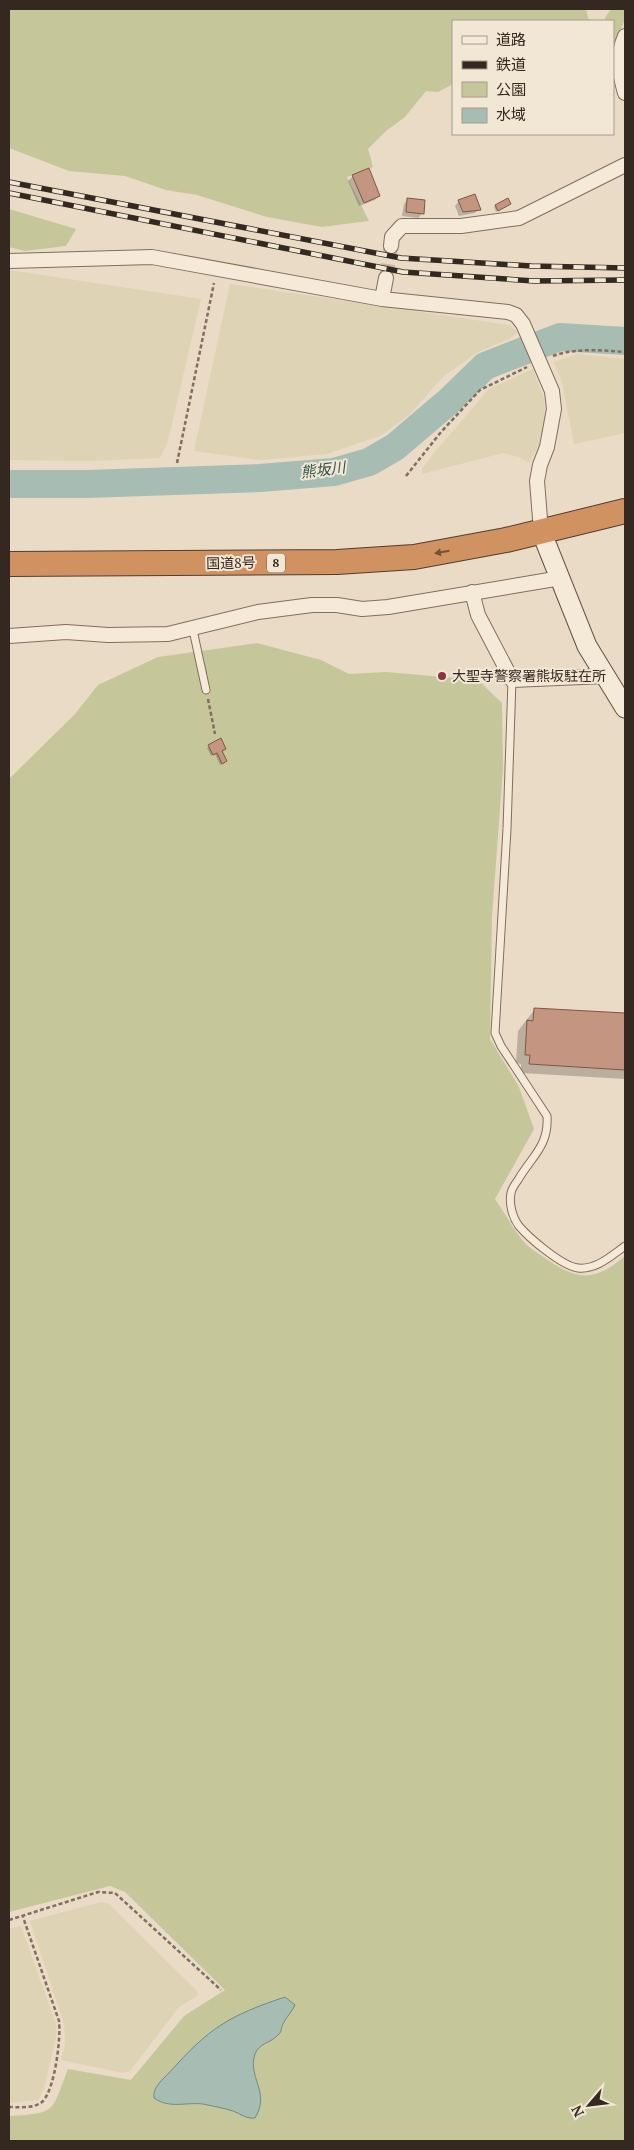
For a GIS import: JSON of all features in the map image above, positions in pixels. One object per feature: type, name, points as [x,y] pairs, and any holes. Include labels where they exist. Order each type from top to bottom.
[{"type":"highway","name":"国道8号","points":[[9,564],[337,562],[414,557],[506,540],[625,512]]},
{"type":"highway","name":"国道8号","points":[[9,553],[149,554],[236,550],[316,552],[428,538],[510,524],[541,531]]},
{"type":"street","points":[[625,36],[618,57],[618,70],[625,93]]},
{"type":"street","points":[[391,246],[392,237],[402,226],[461,226],[519,218],[625,165]]},
{"type":"street","points":[[9,261],[152,256],[217,270],[382,299],[508,312],[516,315],[523,324],[552,391],[554,409],[547,447],[537,481],[541,531],[562,578],[587,646],[625,708]]},
{"type":"street","points":[[382,299],[386,278]]},
{"type":"street","points":[[9,636],[66,632],[108,635],[168,634],[193,630],[258,612],[312,605],[337,605],[362,609],[388,607],[562,578]]},
{"type":"street","points":[[472,592],[478,615],[512,680],[605,676]]},
{"type":"lane","points":[[193,630],[206,690]]},
{"type":"lane","points":[[512,680],[507,829],[495,1033],[500,1046],[547,1116],[548,1129],[545,1142],[511,1191],[511,1203],[519,1226],[562,1262],[577,1268],[591,1267],[604,1262],[625,1246]]},
{"type":"path","points":[[177,463],[217,270]]},
{"type":"path","points":[[406,476],[441,432],[480,390],[539,361],[563,352],[625,352]]},
{"type":"path","points":[[206,690],[214,734]]},
{"type":"path","points":[[9,1920],[98,1892],[115,1893],[221,1990]]},
{"type":"path","points":[[9,2107],[34,2106],[43,2101],[50,2086],[61,2037],[60,2021],[23,1917]]},
{"type":"shaded area","points":[[9,270],[201,299],[168,441],[160,458],[91,461],[9,460]]},
{"type":"shaded area","points":[[230,284],[509,325],[518,332],[509,339],[478,352],[444,376],[409,415],[380,436],[327,454],[260,460],[194,451]]},
{"type":"shaded area","points":[[577,354],[625,359],[625,433],[574,444],[562,382],[554,362]]},
{"type":"shaded area","points":[[533,369],[544,399],[545,415],[540,443],[529,463],[518,457],[503,453],[422,474],[422,469],[434,453],[489,389]]},
{"type":"shaded area","points":[[101,1902],[108,1903],[198,1992],[197,1996],[179,2007],[130,2071],[123,2073],[61,2060],[65,2044],[64,2024],[30,1921]]},
{"type":"shaded area","points":[[21,1926],[56,2024],[57,2033],[44,2089],[38,2100],[9,2103],[9,1929]]},
{"type":"green space","points":[[9,9],[586,9],[589,20],[452,20],[452,85],[438,92],[426,91],[405,117],[386,131],[368,149],[373,167],[347,177],[369,221],[322,227],[267,217],[197,195],[166,190],[125,176],[69,171],[9,148]]},
{"type":"green space","points":[[611,9],[625,9],[625,20],[614,43],[614,20],[606,20]]},
{"type":"green space","points":[[9,209],[76,229],[66,246],[25,251],[9,247]]},
{"type":"green space","points":[[257,643],[321,660],[349,674],[386,672],[478,680],[502,703],[503,768],[492,916],[490,1039],[519,1087],[534,1129],[495,1199],[526,1244],[556,1266],[567,1271],[576,1274],[595,1274],[604,1271],[625,1256],[625,2141],[9,2141],[9,2116],[36,2114],[50,2108],[55,2102],[68,2069],[131,2080],[184,2016],[225,1990],[125,1892],[110,1886],[9,1912],[9,779],[75,714],[98,685],[158,657]]},
{"type":"water","points":[[285,1997],[295,2005],[294,2008],[284,2021],[279,2034],[257,2050],[253,2062],[261,2100],[255,2118],[249,2118],[229,2110],[203,2104],[172,2104],[154,2098],[156,2087],[161,2081],[208,2034],[248,2011]]},
{"type":"building","points":[[369,168],[380,196],[364,203],[352,175]]},
{"type":"building","points":[[475,194],[481,210],[463,212],[458,200]]},
{"type":"building","points":[[407,198],[425,200],[424,214],[406,212]]},
{"type":"building","points":[[508,198],[511,204],[498,211],[495,205]]},
{"type":"building","points":[[221,738],[226,749],[222,751],[227,761],[222,764],[217,753],[213,755],[208,745]]},
{"type":"building","points":[[534,1008],[625,1013],[625,1070],[529,1064],[530,1055],[525,1055],[527,1020],[533,1021]]},
{"type":"waterway","name":"熊坂川","points":[[9,484],[87,484],[260,478],[334,472],[369,462],[395,447],[449,401],[485,366],[560,337],[625,341]]},
{"type":"tunnel","points":[[386,278],[391,246]]},
{"type":"railway","points":[[9,182],[401,258],[531,266],[625,268]]},
{"type":"railway","points":[[9,193],[403,272],[534,281],[625,280]]},
{"type":"place","name":"大聖寺警察署熊坂駐在所","points":[[442,676]]}]
